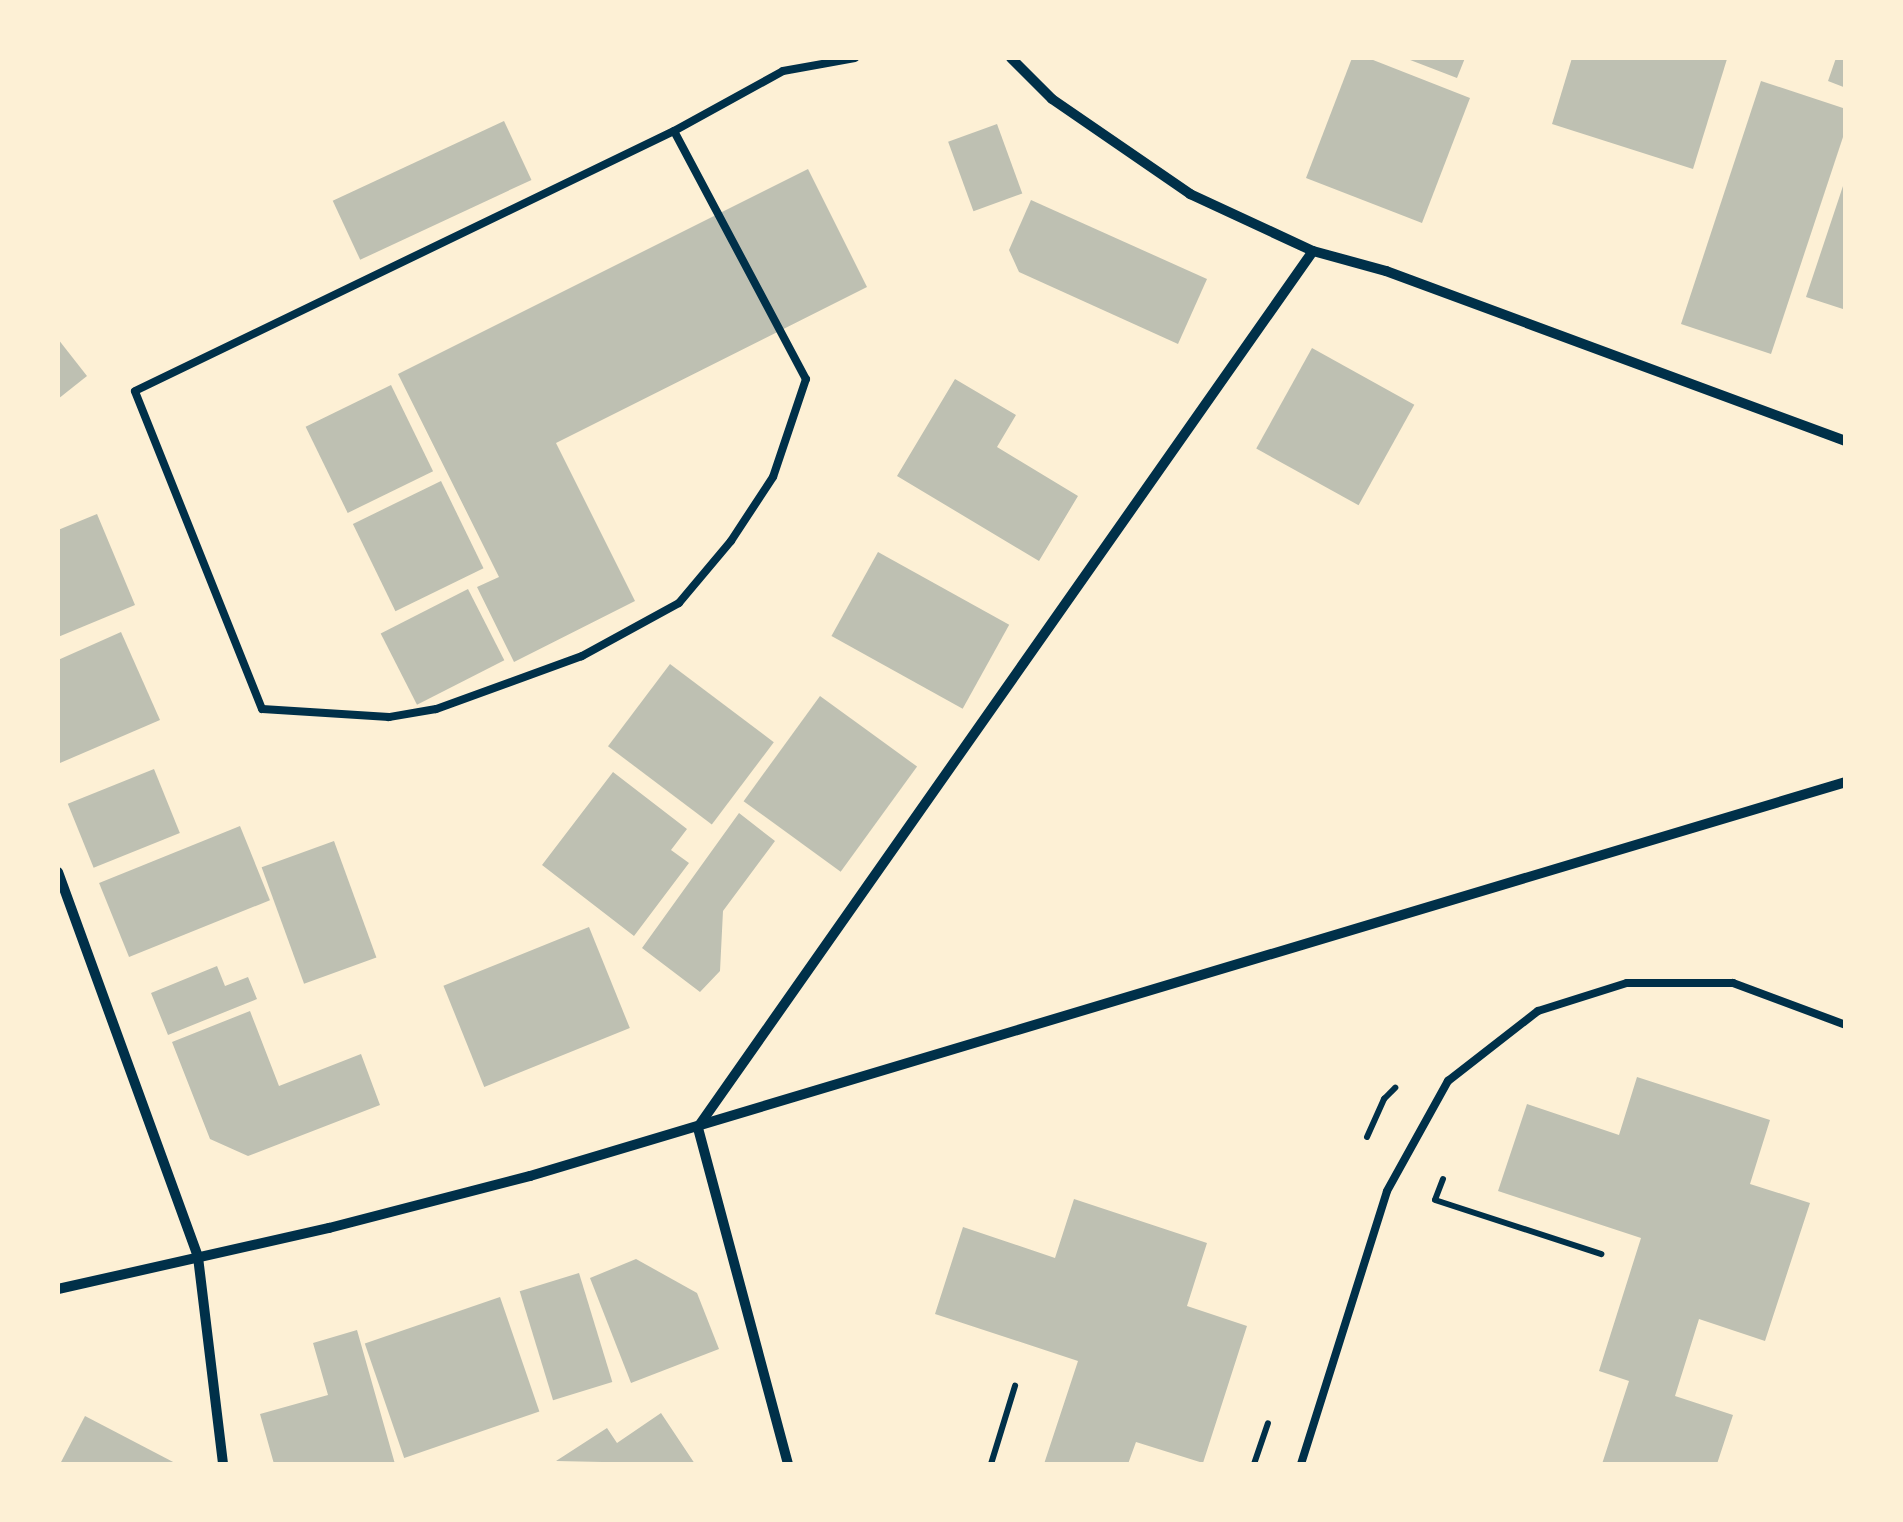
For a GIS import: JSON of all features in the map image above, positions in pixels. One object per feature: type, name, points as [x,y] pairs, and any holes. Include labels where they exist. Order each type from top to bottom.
[{"type":"street","points":[[1011,58],[1052,98],[1190,194],[1313,252],[1386,272],[1846,442]]},
{"type":"street","points":[[698,1127],[1313,252]]},
{"type":"street","points":[[58,1289],[530,1176],[1846,782]]},
{"type":"street","points":[[58,872],[198,1257],[222,1464]]},
{"type":"street","points":[[698,1127],[788,1464]]},
{"type":"lane","points":[[674,131],[806,378],[772,477],[731,541],[679,603],[582,656],[436,709],[388,718],[262,709],[135,391],[674,131],[783,71],[855,58]]},
{"type":"lane","points":[[1300,1464],[1388,1191],[1448,1082],[1538,1011],[1627,983],[1733,983],[1846,1025]]},
{"type":"path","points":[[1449,1164],[1436,1200],[1602,1254]]},
{"type":"path","points":[[991,1464],[1015,1386]]},
{"type":"building","points":[[1352,58],[1368,58],[1470,98],[1422,223],[1306,178]]},
{"type":"building","points":[[1405,58],[1465,58],[1457,78]]},
{"type":"building","points":[[1572,58],[1727,59],[1693,169],[1552,124]]},
{"type":"building","points":[[1836,58],[1846,58],[1846,88],[1828,81]]},
{"type":"building","points":[[1761,81],[1846,109],[1846,128],[1771,354],[1681,324]]},
{"type":"building","points":[[504,121],[531,180],[360,260],[333,201]]},
{"type":"building","points":[[997,124],[1022,194],[973,211],[948,142]]},
{"type":"building","points":[[808,169],[867,287],[556,443],[635,601],[514,662],[477,587],[499,577],[398,374]]},
{"type":"building","points":[[1846,180],[1846,310],[1806,297]]},
{"type":"building","points":[[1031,200],[1207,279],[1178,344],[1019,272],[1009,250]]},
{"type":"building","points":[[58,339],[87,376],[58,399]]},
{"type":"building","points":[[1312,348],[1414,405],[1359,505],[1256,449]]},
{"type":"building","points":[[955,379],[1016,415],[997,447],[1078,496],[1039,561],[897,476]]},
{"type":"building","points":[[391,385],[433,471],[348,513],[306,427]]},
{"type":"building","points":[[441,481],[484,568],[395,611],[353,524]]},
{"type":"building","points":[[97,514],[135,605],[58,637],[58,530]]},
{"type":"building","points":[[878,552],[1009,625],[963,709],[831,636]]},
{"type":"building","points":[[468,589],[504,660],[417,705],[381,633]]},
{"type":"building","points":[[121,632],[160,720],[60,763],[58,660]]},
{"type":"building","points":[[670,664],[774,742],[712,824],[608,746]]},
{"type":"building","points":[[820,696],[917,767],[841,872],[744,801]]},
{"type":"building","points":[[154,769],[180,833],[94,868],[68,804]]},
{"type":"building","points":[[613,772],[687,829],[671,850],[689,863],[634,936],[542,865]]},
{"type":"building","points":[[739,813],[775,841],[723,911],[720,971],[700,992],[642,948]]},
{"type":"building","points":[[240,826],[270,900],[129,957],[99,883]]},
{"type":"building","points":[[334,841],[376,958],[304,984],[262,867]]},
{"type":"building","points":[[589,927],[630,1028],[484,1087],[443,986]]},
{"type":"building","points":[[217,966],[225,986],[248,977],[257,999],[168,1035],[151,993]]},
{"type":"building","points":[[250,1011],[279,1086],[361,1054],[380,1105],[248,1156],[210,1139],[172,1042]]},
{"type":"building","points":[[1637,1077],[1770,1120],[1750,1184],[1810,1203],[1765,1341],[1699,1319],[1675,1396],[1733,1415],[1717,1464],[1602,1464],[1629,1381],[1599,1371],[1641,1238],[1498,1191],[1527,1104],[1619,1135]]},
{"type":"building","points":[[1074,1199],[1207,1243],[1187,1306],[1247,1326],[1203,1463],[1136,1442],[1128,1464],[1044,1464],[1078,1361],[935,1314],[963,1227],[1055,1258]]},
{"type":"building","points":[[636,1259],[697,1293],[719,1349],[631,1383],[590,1278]]},
{"type":"building","points":[[579,1273],[612,1382],[553,1400],[520,1291]]},
{"type":"building","points":[[500,1297],[539,1411],[404,1458],[365,1344]]},
{"type":"building","points":[[357,1330],[395,1464],[274,1464],[260,1414],[328,1395],[313,1343]]},
{"type":"building","points":[[661,1413],[695,1464],[556,1461],[607,1428],[617,1443]]},
{"type":"building","points":[[85,1416],[177,1464],[60,1464]]}]
